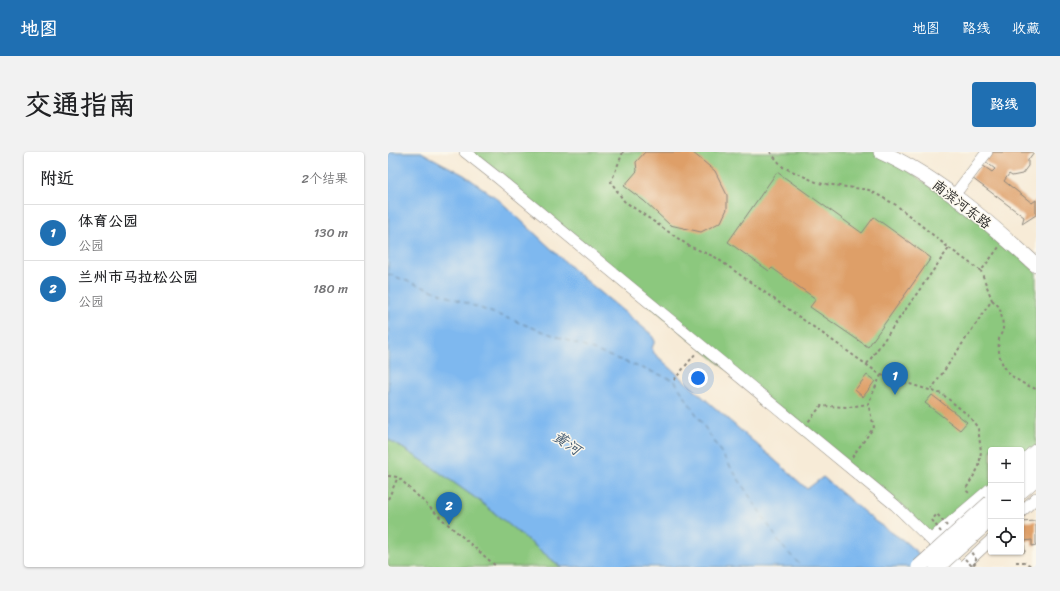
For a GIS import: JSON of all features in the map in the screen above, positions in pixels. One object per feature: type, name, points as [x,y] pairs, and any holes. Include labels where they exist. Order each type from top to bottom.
[{"type":"main road","name":"南滨河东路","points":[[881,152],[926,177],[961,202],[1036,265]]},
{"type":"main road","name":"南滨河东路","points":[[902,152],[932,169],[960,189],[1036,253]]},
{"type":"main road","points":[[1024,471],[1036,461]]},
{"type":"main road","points":[[1024,488],[1036,478]]},
{"type":"main road","points":[[918,567],[988,505]]},
{"type":"main road","points":[[937,567],[990,519]]},
{"type":"street","points":[[465,152],[895,505],[964,566]]},
{"type":"street","points":[[960,189],[986,152]]},
{"type":"street","points":[[1024,459],[1036,449]]},
{"type":"street","points":[[964,566],[936,535],[988,491]]},
{"type":"street","points":[[1024,509],[1036,498]]},
{"type":"street","points":[[964,566],[988,543]]},
{"type":"path","points":[[623,152],[611,182],[624,201],[689,246],[715,257],[881,375],[942,394],[968,415],[978,428],[981,451],[978,467],[967,487],[967,491],[972,497]]},
{"type":"path","points":[[770,152],[783,167],[818,183],[870,190],[896,205],[949,248],[981,271],[992,300],[999,307],[1003,328],[1000,337],[999,349],[1002,366],[1010,375],[1025,385],[1036,389]]},
{"type":"path","points":[[981,271],[1006,239]]},
{"type":"path","points":[[867,364],[949,248]]},
{"type":"path","points":[[930,391],[992,300]]},
{"type":"path","points":[[674,380],[702,346]]},
{"type":"path","points":[[846,465],[874,427],[868,404],[881,375]]},
{"type":"path","points":[[803,429],[821,406],[849,407],[868,404]]},
{"type":"path","points":[[388,476],[398,477],[443,520],[497,567]]},
{"type":"path","points":[[388,499],[398,477]]},
{"type":"path","points":[[942,533],[932,520],[937,514],[948,527],[953,523]]},
{"type":"path","points":[[1016,562],[1024,562],[1033,567]]},
{"type":"green space","points":[[466,152],[881,152],[988,226],[1036,272],[1036,458],[1024,469],[1024,447],[988,447],[988,501],[937,545]]},
{"type":"green space","points":[[388,439],[425,462],[481,502],[561,567],[388,567]]},
{"type":"water","name":"黄河","points":[[388,152],[421,152],[464,175],[498,199],[575,271],[651,334],[655,341],[652,348],[654,353],[807,489],[823,477],[876,522],[903,540],[934,567],[561,567],[481,502],[425,462],[388,439]]},
{"type":"building","points":[[645,152],[692,152],[715,171],[727,195],[727,209],[721,222],[701,232],[670,225],[644,201],[624,186],[637,171],[636,162]]},
{"type":"building","points":[[991,152],[1034,152],[1028,160],[1028,166],[1022,174],[1012,176],[1009,174],[1004,181],[1032,203],[1036,200],[1036,215],[1022,224],[1024,217],[972,178],[982,165],[992,172],[995,169],[985,161]]},
{"type":"building","points":[[777,172],[862,233],[874,217],[931,258],[868,347],[810,307],[816,299],[772,268],[769,271],[728,242]]},
{"type":"building","points":[[867,375],[875,381],[863,397],[855,390]]},
{"type":"building","points":[[932,395],[967,422],[960,430],[925,403]]},
{"type":"building","points":[[1036,521],[1036,545],[1032,546],[1032,540],[1024,541],[1024,522]]},
{"type":"ferry route","points":[[388,274],[674,380],[782,546],[802,567]]},
{"type":"place","name":"体育公园","points":[[895,395]]},
{"type":"place","name":"兰州市马拉松公园","points":[[449,525]]}]
